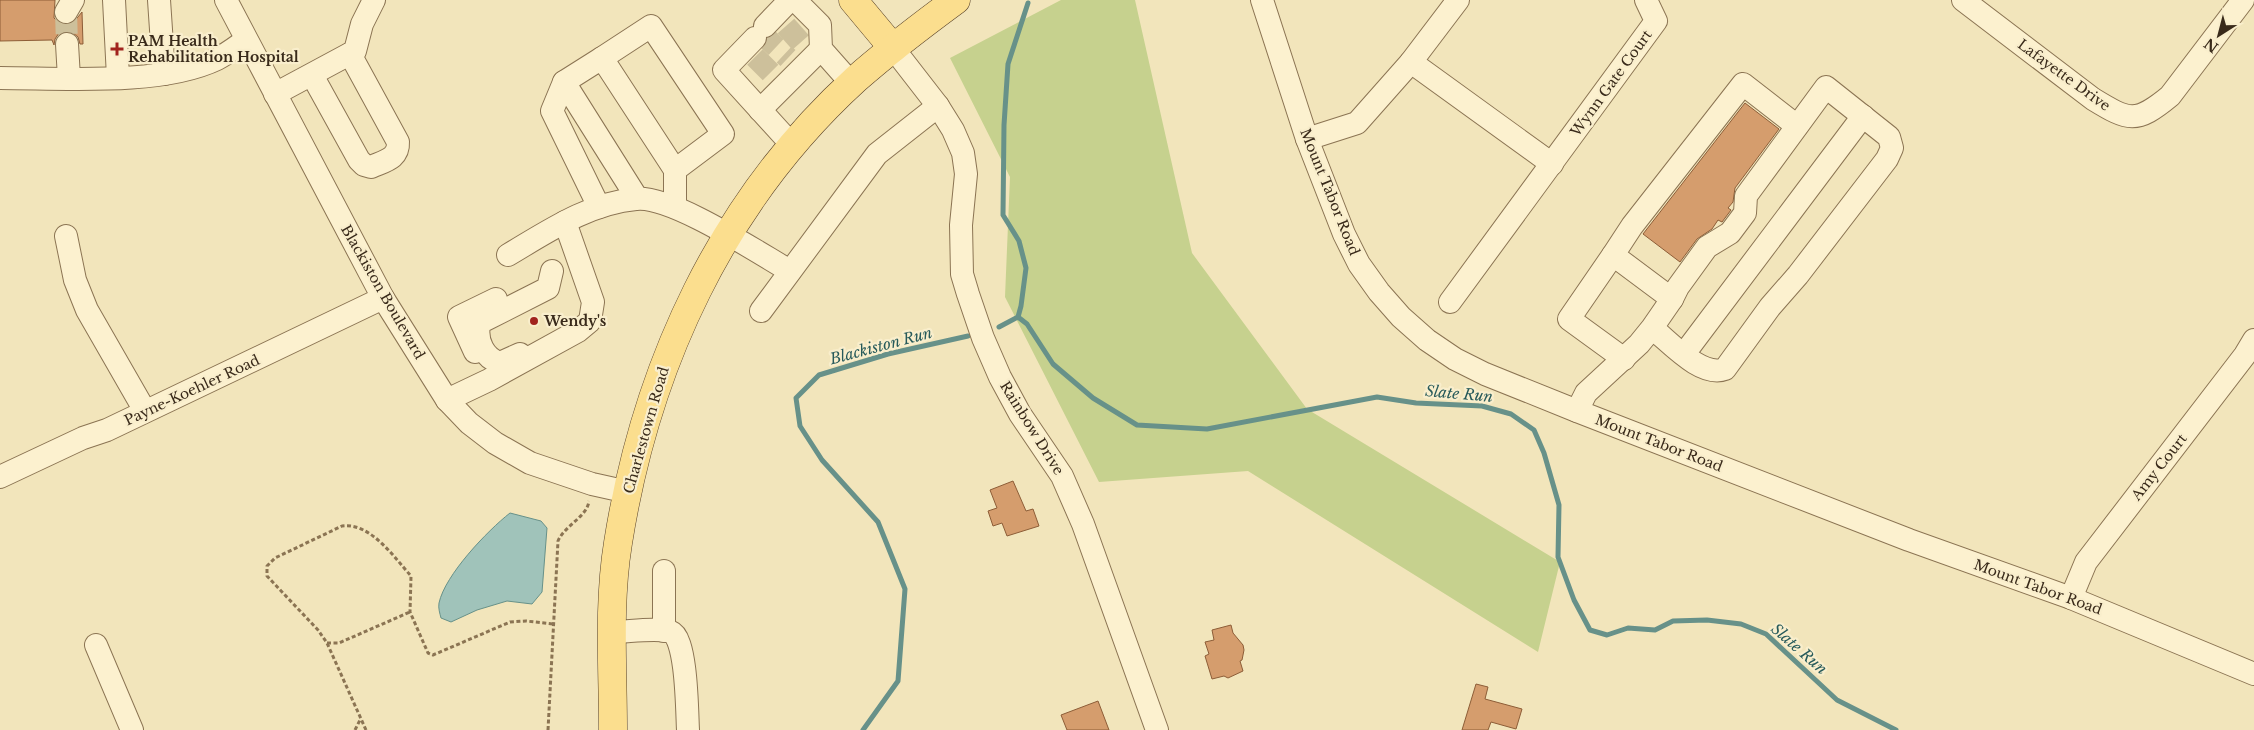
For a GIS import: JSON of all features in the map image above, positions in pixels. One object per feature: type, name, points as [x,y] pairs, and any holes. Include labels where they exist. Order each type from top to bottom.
[{"type":"main road","points":[[853,0],[894,48]]},
{"type":"main road","name":"Charlestown Road","points":[[613,730],[612,632],[618,544],[628,492],[655,388],[670,347],[695,293],[757,191],[793,146],[852,84],[894,48],[956,0]]},
{"type":"street","points":[[114,0],[118,77]]},
{"type":"street","points":[[159,0],[164,74]]},
{"type":"street","name":"Blackiston Boulevard","points":[[226,0],[383,298],[447,400],[469,423],[495,443],[530,463],[592,484],[628,492]]},
{"type":"street","points":[[275,94],[355,51],[362,24],[374,0]]},
{"type":"street","points":[[760,110],[778,80],[805,55],[820,26],[795,0]]},
{"type":"street","name":"Mount Tabor Road","points":[[1262,0],[1307,139],[1351,249],[1379,292],[1401,317],[1427,340],[1455,359],[1485,374],[1909,540],[2071,598],[2254,674]]},
{"type":"street","points":[[1307,139],[1357,123],[1411,62],[1458,0]]},
{"type":"street","name":"Wynn Gate Court","points":[[1450,302],[1656,21],[1646,0]]},
{"type":"street","name":"Lafayette Drive","points":[[1962,0],[2093,99],[2115,113],[2139,117],[2148,113],[2170,96],[2243,0]]},
{"type":"street","points":[[599,207],[552,111],[564,82],[651,26],[723,134],[675,170]]},
{"type":"street","points":[[767,30],[724,70],[793,146]]},
{"type":"street","points":[[0,78],[118,77],[164,74],[190,69],[217,59],[246,40]]},
{"type":"street","points":[[66,44],[69,78]]},
{"type":"street","name":"Rainbow Drive","points":[[894,48],[954,130],[963,153],[966,174],[961,225],[962,274],[980,329],[1000,377],[1020,414],[1062,476],[1083,524],[1157,730]]},
{"type":"street","points":[[312,75],[359,160],[364,165],[371,167],[392,158],[396,154],[398,142],[350,54]]},
{"type":"street","points":[[805,55],[852,84]]},
{"type":"street","points":[[602,58],[675,170],[675,207]]},
{"type":"street","points":[[1411,62],[1552,164]]},
{"type":"street","points":[[564,82],[637,198]]},
{"type":"street","points":[[1624,359],[1569,320],[1632,226],[1743,84],[1797,126]]},
{"type":"street","points":[[1577,411],[1586,393],[1640,344],[1707,247],[1730,233],[1745,213],[1746,196],[1826,87],[1890,137],[1892,148],[1887,158],[1809,260],[1770,307],[1725,369],[1717,371],[1707,370],[1652,328]]},
{"type":"street","points":[[761,311],[877,154],[938,106]]},
{"type":"street","points":[[1684,354],[1863,116]]},
{"type":"street","points":[[508,255],[565,222],[599,207],[637,198],[649,199],[675,207],[790,271]]},
{"type":"street","points":[[447,400],[489,380],[578,331],[590,321],[593,302],[580,259],[565,222]]},
{"type":"street","points":[[66,236],[75,280],[86,310],[145,411]]},
{"type":"street","points":[[1613,255],[1672,299]]},
{"type":"street","points":[[489,380],[458,317],[580,259]]},
{"type":"street","points":[[552,271],[548,288],[483,321],[479,325],[478,340],[492,360],[500,363],[566,329],[578,331]]},
{"type":"street","name":"Payne-Koehler Road","points":[[0,477],[145,411],[383,298]]},
{"type":"street","name":"Amy Court","points":[[2071,598],[2086,562],[2245,355],[2254,340]]},
{"type":"street","points":[[664,571],[664,631]]},
{"type":"street","points":[[612,632],[664,631],[673,633],[676,636],[682,652],[688,730]]},
{"type":"street","points":[[96,645],[132,730]]},
{"type":"path","points":[[548,730],[559,538],[567,527],[588,508]]},
{"type":"path","points":[[366,730],[327,643],[318,630],[269,579],[267,569],[269,563],[275,558],[342,526],[354,526],[367,532],[411,576],[410,612],[428,653],[434,656],[510,622],[526,621],[553,624]]},
{"type":"path","points":[[327,643],[339,643],[410,612]]},
{"type":"path","points":[[355,730],[360,720]]},
{"type":"green space","points":[[1061,0],[1135,0],[1192,253],[1307,409],[1560,562],[1538,652],[1248,471],[1099,482],[1005,297],[1010,177],[950,58]]},
{"type":"water","points":[[510,513],[541,521],[547,528],[542,592],[532,604],[507,601],[477,610],[451,622],[441,618],[439,603],[449,580],[468,554]]},
{"type":"building","points":[[0,0],[55,0],[54,18],[59,23],[65,25],[73,23],[82,12],[83,44],[80,44],[78,37],[67,31],[59,33],[54,45],[52,40],[0,41]]},
{"type":"building","points":[[1745,103],[1779,129],[1735,188],[1733,202],[1728,208],[1731,210],[1722,222],[1718,220],[1712,229],[1697,239],[1680,262],[1643,234]]},
{"type":"building","points":[[1013,481],[1026,511],[1033,509],[1039,526],[1007,536],[1002,523],[993,526],[988,511],[997,508],[990,490]]},
{"type":"building","points":[[1231,625],[1233,633],[1243,645],[1244,650],[1242,660],[1240,661],[1243,671],[1228,678],[1224,676],[1212,679],[1205,656],[1209,654],[1205,642],[1214,640],[1212,630]]},
{"type":"building","points":[[1476,684],[1488,687],[1485,699],[1522,709],[1516,729],[1491,722],[1488,730],[1462,730]]},
{"type":"building","points":[[1098,701],[1109,730],[1067,730],[1061,715]]},
{"type":"waterway","name":"Blackiston Run","points":[[999,327],[1018,317],[1026,268],[1019,241],[1003,215],[1004,125],[1008,64],[1028,3]]},
{"type":"waterway","name":"Slate Run","points":[[1018,317],[1027,324],[1053,364],[1093,398],[1137,425],[1207,429],[1377,397],[1416,403],[1482,406],[1511,414],[1534,430],[1544,453],[1559,505],[1558,557],[1574,600],[1590,630],[1607,635],[1628,628],[1655,630],[1673,621],[1707,620],[1741,624],[1766,634],[1837,700],[1896,730]]},
{"type":"waterway","name":"Blackiston Run","points":[[863,730],[898,681],[905,589],[878,522],[822,460],[800,426],[796,398],[819,375],[888,354],[968,336]]},
{"type":"tunnel","points":[[66,12],[67,44]]},
{"type":"tunnel","points":[[786,26],[802,44]]},
{"type":"tunnel","points":[[760,32],[788,58]]},
{"type":"tunnel","points":[[755,57],[772,74]]},
{"type":"place","name":"PAM Health Rehabilitation Hospital","points":[[117,49]]},
{"type":"place","name":"Wendy's","points":[[534,321]]}]
